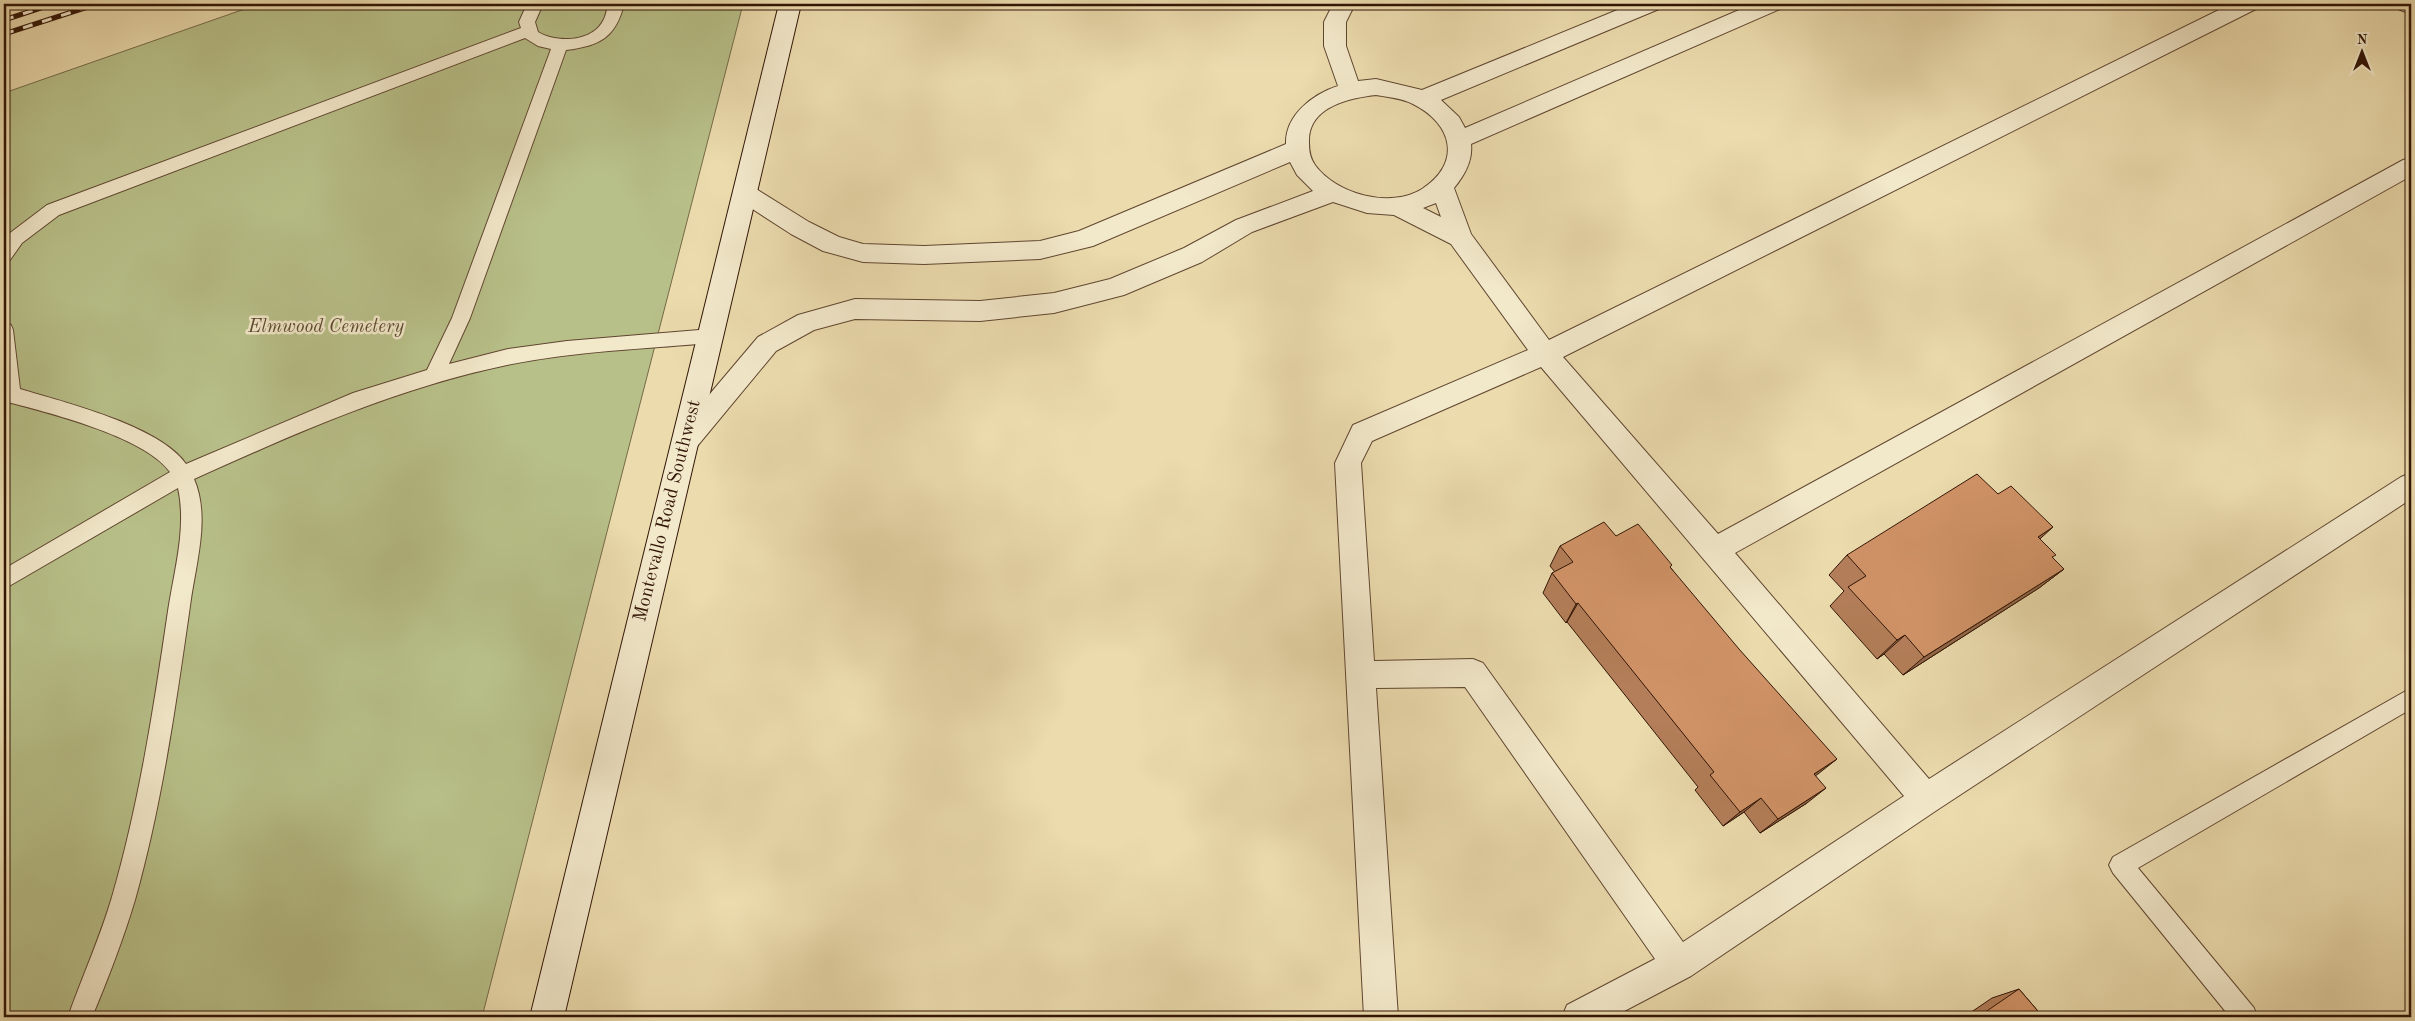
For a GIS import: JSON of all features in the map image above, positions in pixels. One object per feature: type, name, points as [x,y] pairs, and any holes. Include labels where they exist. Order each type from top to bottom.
[{"type":"street","name":"Montevallo Road Southwest","points":[[547,1017],[790,4]]},
{"type":"street","points":[[1344,4],[1335,22],[1335,46],[1350,90]]},
{"type":"street","points":[[1422,99],[1651,4]]},
{"type":"street","points":[[1459,140],[1772,4]]},
{"type":"street","points":[[1381,1017],[1348,463],[1362,433],[1545,354],[2248,4]]},
{"type":"street","points":[[2406,4],[2411,7]]},
{"type":"street","points":[[1376,88],[1402,91],[1422,99],[1445,115],[1458,133],[1462,152],[1456,172],[1442,188],[1423,200],[1398,206],[1370,206],[1343,199],[1320,186],[1304,168],[1297,149],[1299,130],[1309,112],[1327,99],[1350,90],[1376,88]]},
{"type":"street","points":[[745,194],[800,228],[832,244],[863,253],[924,255],[1040,250],[1084,239],[1297,149]]},
{"type":"street","points":[[1716,550],[2411,166]]},
{"type":"street","points":[[1442,188],[1460,237],[1545,354],[1716,550],[1926,799]]},
{"type":"street","points":[[685,442],[767,344],[807,322],[855,309],[980,311],[1054,303],[1115,288],[1193,255],[1244,226],[1332,192]]},
{"type":"street","points":[[1398,206],[1460,237]]},
{"type":"street","points":[[1579,1017],[1679,964],[1926,799],[2411,485]]},
{"type":"street","points":[[1361,675],[1473,672],[1679,964]]},
{"type":"lane","points":[[535,4],[526,16],[525,27],[531,37],[544,44],[560,46],[578,44],[595,37],[608,27],[616,16],[616,4]]},
{"type":"lane","points":[[4,255],[16,238],[53,210],[528,31]]},
{"type":"lane","points":[[434,375],[461,318],[560,46]]},
{"type":"lane","points":[[4,330],[8,394],[92,420],[158,447],[171,457],[182,475],[189,501],[187,550],[168,676],[144,811],[128,882],[103,958],[80,1017]]},
{"type":"lane","points":[[4,580],[182,475],[295,425],[360,400],[434,375],[508,357],[567,348],[711,336]]},
{"type":"lane","points":[[2245,1017],[2121,865],[2411,698]]},
{"type":"green space","name":"Elmwood Cemetery","points":[[259,4],[743,4],[482,1017],[4,1017],[4,93]]},
{"type":"building","points":[[1977,474],[1998,494],[2011,486],[2053,527],[2038,537],[2056,555],[2052,557],[2064,569],[1924,657],[1905,635],[1897,640],[1848,587],[1866,576],[1847,555]]},
{"type":"building","points":[[1604,522],[1616,536],[1638,524],[1672,565],[1670,567],[1739,649],[1837,759],[1814,774],[1826,788],[1778,819],[1761,798],[1740,812],[1710,775],[1714,772],[1552,573],[1573,562],[1560,546]]},
{"type":"building","points":[[2019,989],[2043,1017],[1978,1017]]},
{"type":"railway","points":[[4,20],[53,4]]},
{"type":"railway","points":[[4,34],[97,4]]}]
